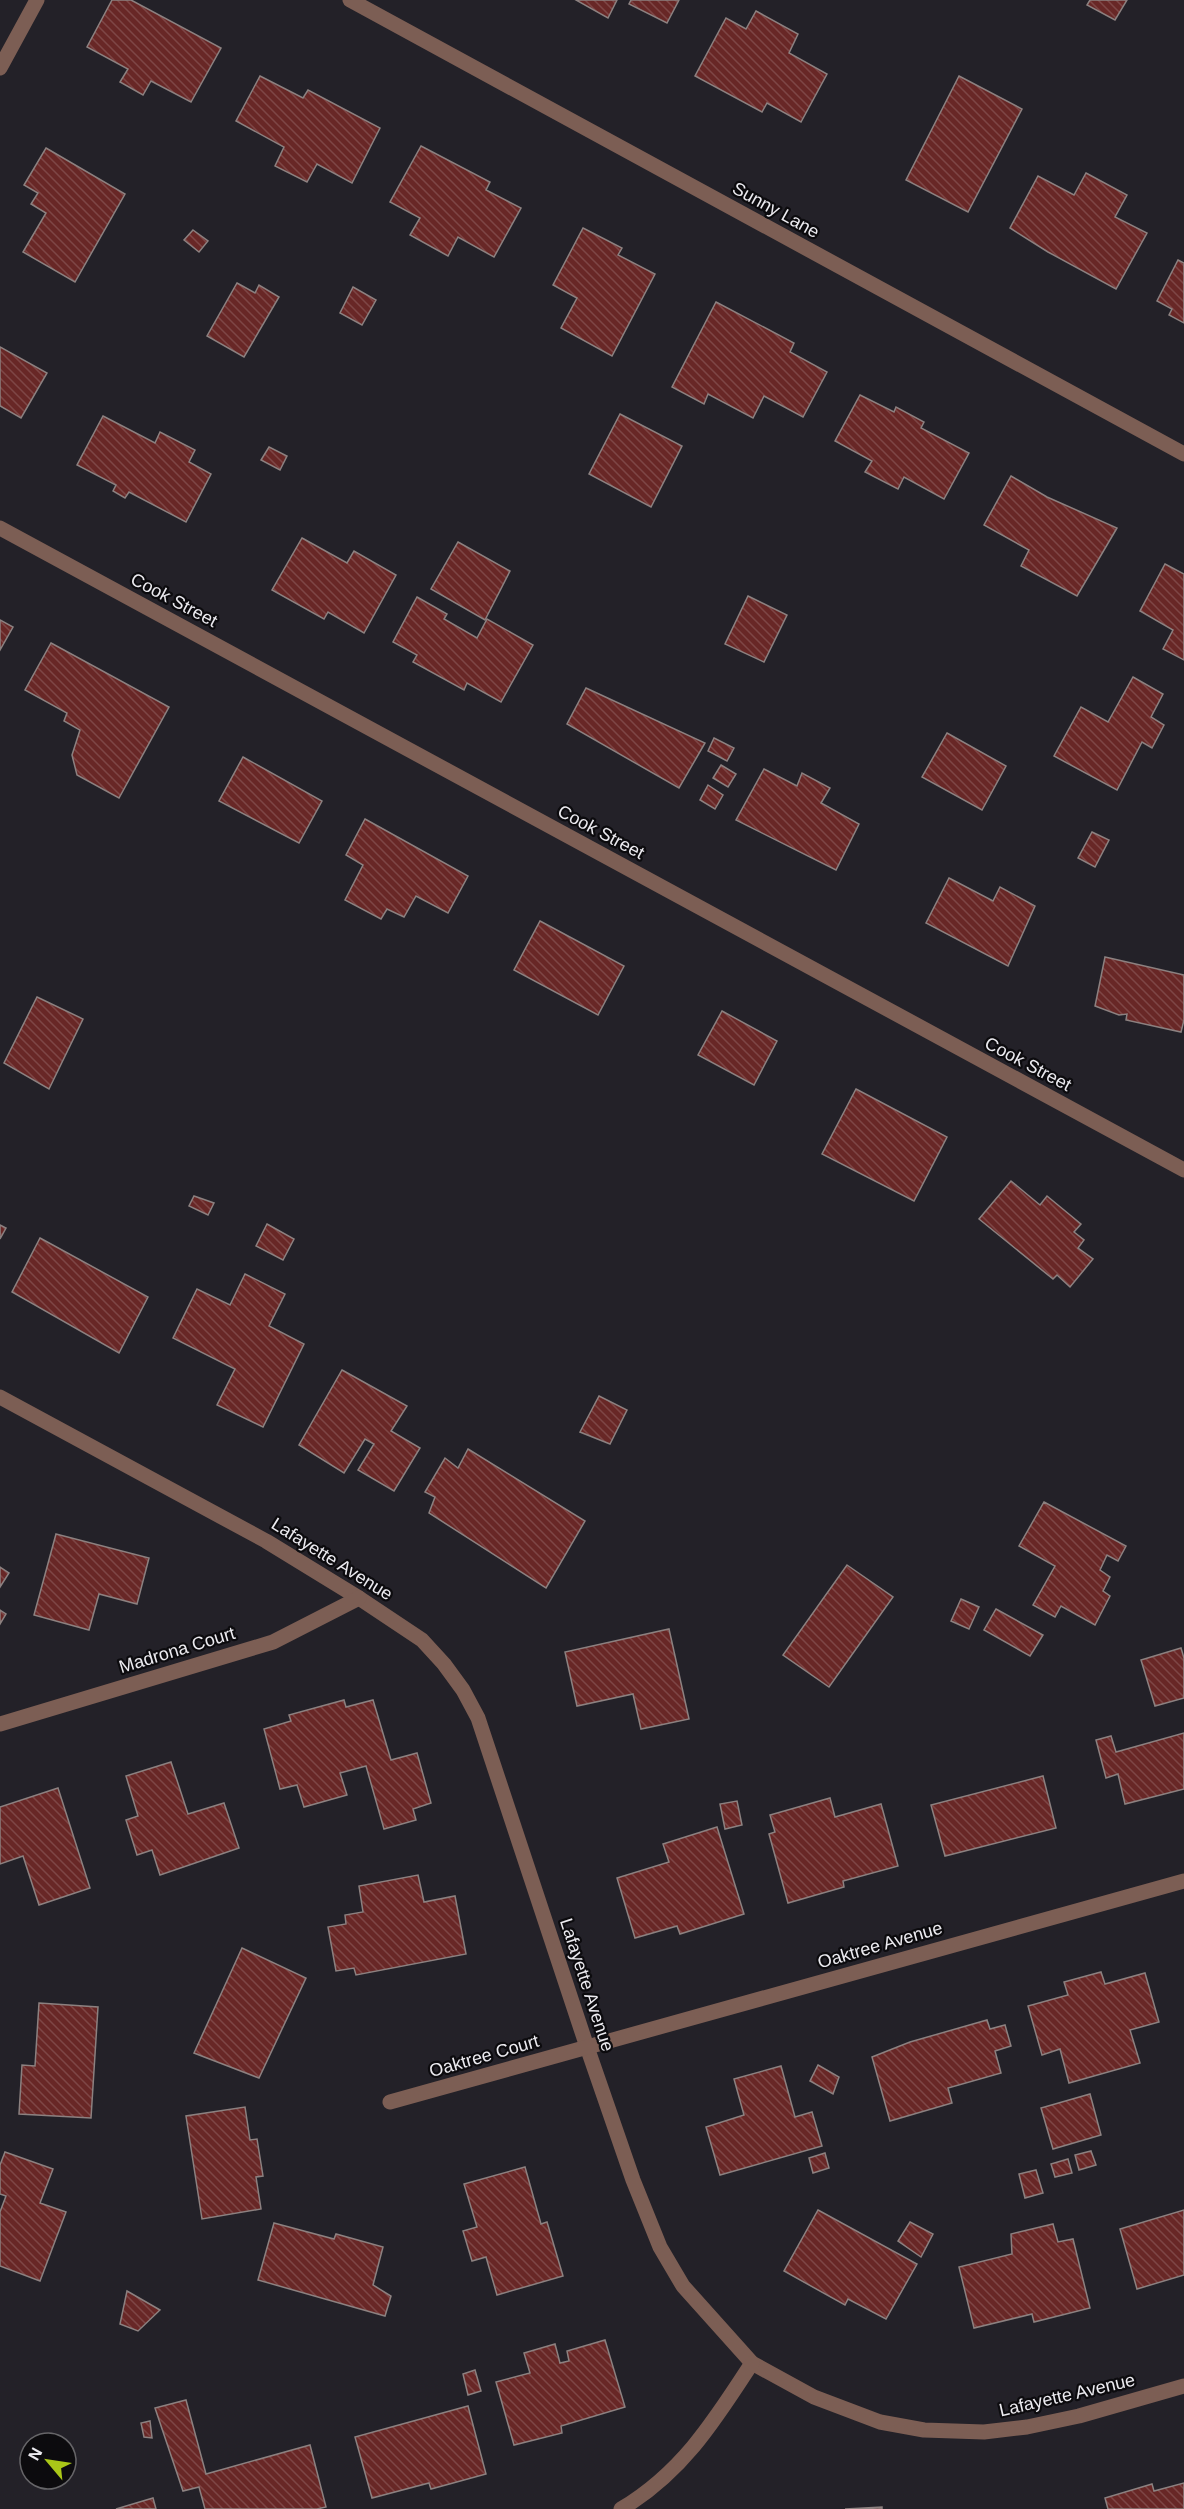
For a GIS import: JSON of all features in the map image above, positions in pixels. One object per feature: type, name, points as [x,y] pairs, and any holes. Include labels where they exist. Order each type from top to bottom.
[{"type":"street","points":[[0,68],[38,0]]},
{"type":"street","name":"Sunny Lane","points":[[350,0],[1184,454]]},
{"type":"street","name":"Cook Street","points":[[0,528],[1184,1170]]},
{"type":"street","name":"Lafayette Avenue","points":[[0,1397],[267,1541],[359,1598],[422,1640],[456,1681],[478,1718],[587,2047],[633,2180],[660,2247],[683,2286],[752,2363],[814,2397],[880,2422],[924,2430],[984,2432],[1027,2427],[1079,2416],[1184,2386]]},
{"type":"street","name":"Madrona Court","points":[[0,1724],[273,1642],[359,1598]]},
{"type":"street","name":"Oaktree Avenue","points":[[587,2047],[1184,1881]]},
{"type":"street","name":"Oaktree Court","points":[[390,2102],[587,2047]]},
{"type":"street","points":[[621,2509],[668,2475],[705,2434],[752,2363]]},
{"type":"building","points":[[112,0],[131,0],[221,48],[191,102],[151,81],[143,95],[120,82],[128,69],[87,47]]},
{"type":"building","points":[[576,0],[617,0],[608,18]]},
{"type":"building","points":[[631,0],[679,0],[667,23],[629,4]]},
{"type":"building","points":[[1090,0],[1127,0],[1115,20],[1087,5]]},
{"type":"building","points":[[756,11],[798,34],[789,53],[827,74],[801,122],[767,103],[762,112],[695,76],[726,18],[746,29]]},
{"type":"building","points":[[260,76],[303,98],[308,90],[380,128],[352,183],[317,164],[307,182],[275,166],[284,147],[236,121]]},
{"type":"building","points":[[959,76],[1022,109],[968,212],[906,180]]},
{"type":"building","points":[[421,146],[490,182],[486,190],[521,208],[494,257],[458,237],[448,256],[410,235],[420,218],[390,202]]},
{"type":"building","points":[[46,148],[125,194],[75,282],[23,252],[46,213],[31,204],[38,193],[24,185]]},
{"type":"building","points":[[1086,173],[1127,195],[1115,217],[1147,233],[1116,289],[1048,252],[1010,228],[1038,176],[1074,195]]},
{"type":"building","points":[[583,228],[622,248],[618,255],[655,274],[612,356],[561,328],[577,298],[553,285]]},
{"type":"building","points":[[193,230],[208,241],[199,252],[184,240]]},
{"type":"building","points":[[1178,260],[1184,263],[1184,323],[1169,315],[1172,309],[1157,301]]},
{"type":"building","points":[[237,283],[255,293],[259,285],[279,297],[244,357],[207,336]]},
{"type":"building","points":[[353,287],[376,300],[362,325],[340,313]]},
{"type":"building","points":[[716,302],[794,343],[790,352],[827,372],[803,417],[764,396],[753,418],[708,394],[704,404],[672,387]]},
{"type":"building","points":[[0,347],[47,373],[21,418],[0,406]]},
{"type":"building","points":[[860,395],[894,412],[896,407],[924,422],[921,428],[969,453],[944,499],[904,477],[898,489],[865,472],[872,461],[835,441]]},
{"type":"building","points":[[620,414],[682,446],[651,507],[589,474]]},
{"type":"building","points":[[103,416],[155,443],[160,432],[195,450],[189,462],[211,474],[186,522],[129,492],[125,498],[113,491],[116,485],[77,465]]},
{"type":"building","points":[[269,447],[287,456],[280,470],[261,460]]},
{"type":"building","points":[[1011,476],[1047,497],[1117,528],[1077,596],[1021,566],[1029,550],[984,525]]},
{"type":"building","points":[[302,538],[347,563],[354,551],[396,575],[364,633],[328,612],[324,619],[272,590]]},
{"type":"building","points":[[458,542],[510,571],[485,620],[431,589]]},
{"type":"building","points":[[1165,564],[1184,574],[1184,660],[1163,649],[1173,630],[1140,611]]},
{"type":"building","points":[[748,596],[787,615],[764,662],[725,644]]},
{"type":"building","points":[[417,597],[447,614],[444,619],[477,638],[487,619],[533,645],[501,702],[467,683],[464,690],[413,662],[417,655],[393,642]]},
{"type":"building","points":[[0,620],[13,627],[0,650]]},
{"type":"building","points":[[51,643],[169,707],[119,798],[77,775],[72,755],[80,730],[64,721],[67,713],[25,690]]},
{"type":"building","points":[[1133,677],[1163,694],[1151,717],[1164,725],[1152,748],[1142,742],[1117,790],[1054,756],[1081,707],[1108,722]]},
{"type":"building","points":[[586,688],[705,743],[679,788],[567,724]]},
{"type":"building","points":[[947,733],[1006,766],[982,810],[922,777]]},
{"type":"building","points":[[714,738],[734,748],[727,761],[708,751]]},
{"type":"building","points":[[243,757],[322,801],[299,843],[219,801]]},
{"type":"building","points":[[721,765],[736,774],[728,787],[713,778]]},
{"type":"building","points":[[764,769],[797,786],[802,773],[830,788],[821,803],[859,824],[836,870],[736,820]]},
{"type":"building","points":[[708,785],[723,795],[715,809],[700,800]]},
{"type":"building","points":[[365,819],[468,876],[448,913],[416,896],[404,917],[387,909],[381,919],[345,900],[363,865],[346,855]]},
{"type":"building","points":[[1092,832],[1109,840],[1095,867],[1078,858]]},
{"type":"building","points":[[949,878],[993,901],[1000,887],[1035,906],[1008,966],[926,923]]},
{"type":"building","points":[[540,921],[624,966],[598,1015],[514,970]]},
{"type":"building","points":[[1105,957],[1184,975],[1184,1020],[1181,1032],[1126,1020],[1127,1014],[1119,1015],[1095,1006]]},
{"type":"building","points":[[37,997],[83,1019],[49,1089],[4,1063]]},
{"type":"building","points":[[722,1011],[777,1041],[754,1085],[698,1055]]},
{"type":"building","points":[[856,1089],[947,1137],[914,1201],[822,1154]]},
{"type":"building","points":[[1011,1181],[1040,1205],[1047,1196],[1081,1224],[1074,1232],[1084,1240],[1078,1248],[1093,1259],[1070,1287],[1057,1275],[1053,1279],[979,1219]]},
{"type":"building","points":[[194,1196],[214,1203],[208,1215],[189,1206]]},
{"type":"building","points":[[267,1224],[294,1239],[283,1260],[256,1246]]},
{"type":"building","points":[[0,1225],[6,1228],[0,1239]]},
{"type":"building","points":[[40,1238],[148,1297],[119,1353],[12,1292]]},
{"type":"building","points":[[245,1274],[285,1294],[269,1326],[304,1344],[263,1427],[217,1405],[235,1369],[173,1338],[197,1289],[230,1305]]},
{"type":"building","points":[[342,1370],[407,1406],[391,1431],[420,1448],[394,1491],[358,1470],[374,1444],[365,1439],[344,1473],[299,1445]]},
{"type":"building","points":[[599,1396],[627,1410],[610,1444],[580,1432]]},
{"type":"building","points":[[468,1449],[585,1521],[546,1588],[429,1513],[435,1497],[425,1492],[445,1458],[458,1468]]},
{"type":"building","points":[[1044,1502],[1126,1546],[1118,1561],[1107,1555],[1100,1570],[1110,1577],[1103,1591],[1110,1596],[1095,1625],[1061,1606],[1055,1617],[1033,1605],[1055,1566],[1019,1546]]},
{"type":"building","points":[[56,1534],[149,1558],[137,1604],[99,1594],[89,1630],[34,1615]]},
{"type":"building","points":[[847,1565],[893,1597],[829,1687],[783,1655]]},
{"type":"building","points":[[0,1567],[9,1573],[0,1587]]},
{"type":"building","points":[[961,1599],[979,1607],[969,1629],[951,1621]]},
{"type":"building","points":[[996,1609],[1043,1635],[1030,1656],[984,1630]]},
{"type":"building","points":[[0,1610],[6,1614],[0,1624]]},
{"type":"building","points":[[669,1629],[689,1719],[641,1729],[633,1694],[577,1706],[565,1652]]},
{"type":"building","points":[[1181,1648],[1184,1658],[1184,1698],[1155,1706],[1141,1660]]},
{"type":"building","points":[[344,1700],[346,1707],[373,1700],[391,1760],[417,1753],[431,1803],[413,1809],[416,1820],[384,1829],[366,1766],[340,1773],[347,1795],[304,1807],[297,1785],[280,1789],[264,1729],[291,1721],[289,1715]]},
{"type":"building","points":[[1184,1733],[1184,1789],[1125,1804],[1118,1774],[1106,1778],[1096,1740],[1111,1736],[1116,1752]]},
{"type":"building","points":[[171,1762],[188,1814],[224,1803],[239,1848],[160,1875],[152,1850],[137,1855],[126,1820],[138,1816],[126,1776]]},
{"type":"building","points":[[1043,1776],[1056,1828],[945,1856],[931,1805]]},
{"type":"building","points":[[58,1788],[90,1888],[39,1905],[23,1856],[0,1864],[0,1807]]},
{"type":"building","points":[[830,1798],[835,1817],[881,1804],[898,1866],[843,1881],[844,1887],[788,1903],[769,1834],[775,1832],[770,1815]]},
{"type":"building","points":[[737,1801],[742,1825],[725,1829],[720,1804]]},
{"type":"building","points":[[717,1827],[744,1914],[680,1934],[677,1926],[635,1938],[617,1878],[669,1862],[663,1844]]},
{"type":"building","points":[[418,1875],[424,1902],[455,1896],[466,1954],[356,1975],[354,1968],[336,1971],[328,1927],[346,1924],[345,1915],[363,1912],[359,1886]]},
{"type":"building","points":[[242,1948],[306,1978],[259,2078],[194,2053]]},
{"type":"building","points":[[1101,1972],[1105,1984],[1145,1973],[1159,2022],[1130,2030],[1140,2063],[1069,2083],[1060,2049],[1042,2055],[1028,2006],[1068,1995],[1064,1982]]},
{"type":"building","points":[[39,2003],[98,2007],[91,2118],[19,2114],[22,2065],[35,2066]]},
{"type":"building","points":[[987,2020],[990,2029],[1005,2025],[1011,2046],[995,2051],[1001,2073],[948,2088],[952,2103],[890,2121],[872,2057],[910,2042]]},
{"type":"building","points":[[818,2065],[839,2077],[833,2094],[810,2081]]},
{"type":"building","points":[[781,2066],[795,2117],[812,2112],[822,2146],[720,2175],[706,2127],[744,2115],[734,2079]]},
{"type":"building","points":[[1090,2094],[1101,2135],[1053,2149],[1041,2108]]},
{"type":"building","points":[[245,2107],[250,2140],[257,2139],[263,2176],[256,2177],[261,2209],[202,2219],[186,2116]]},
{"type":"building","points":[[1091,2151],[1096,2165],[1079,2170],[1075,2155]]},
{"type":"building","points":[[5,2152],[53,2169],[40,2203],[66,2212],[40,2281],[0,2266],[0,2212],[6,2196],[0,2194],[0,2165]]},
{"type":"building","points":[[825,2153],[829,2168],[813,2173],[809,2158]]},
{"type":"building","points":[[1068,2159],[1072,2173],[1055,2177],[1051,2164]]},
{"type":"building","points":[[525,2167],[541,2224],[547,2222],[563,2276],[497,2295],[486,2257],[472,2261],[463,2231],[477,2227],[464,2184]]},
{"type":"building","points":[[1036,2170],[1043,2193],[1025,2198],[1019,2174]]},
{"type":"building","points":[[818,2210],[917,2264],[886,2319],[848,2299],[845,2305],[784,2271]]},
{"type":"building","points":[[1184,2210],[1184,2275],[1137,2289],[1120,2229]]},
{"type":"building","points":[[910,2222],[933,2234],[921,2257],[898,2241]]},
{"type":"building","points":[[274,2223],[334,2239],[336,2234],[383,2247],[373,2285],[391,2296],[385,2316],[258,2280]]},
{"type":"building","points":[[1053,2224],[1058,2242],[1073,2239],[1090,2308],[1034,2322],[1032,2314],[974,2328],[959,2267],[1012,2254],[1011,2234]]},
{"type":"building","points":[[127,2291],[160,2310],[138,2331],[120,2324]]},
{"type":"building","points":[[605,2340],[625,2407],[561,2426],[562,2433],[514,2445],[496,2382],[530,2373],[524,2353],[555,2344],[560,2363],[569,2361],[567,2351]]},
{"type":"building","points":[[475,2370],[481,2391],[468,2395],[463,2374]]},
{"type":"building","points":[[186,2400],[206,2474],[310,2445],[326,2507],[317,2509],[205,2509],[199,2487],[183,2491],[155,2408]]},
{"type":"building","points":[[468,2406],[486,2474],[431,2489],[429,2483],[372,2498],[355,2437]]},
{"type":"building","points":[[150,2421],[152,2438],[144,2437],[141,2423]]},
{"type":"building","points":[[1184,2483],[1184,2509],[1108,2509],[1105,2498],[1152,2484],[1154,2491]]},
{"type":"building","points":[[153,2498],[156,2509],[116,2509]]},
{"type":"building","points":[[882,2507],[882,2509],[845,2509]]}]
